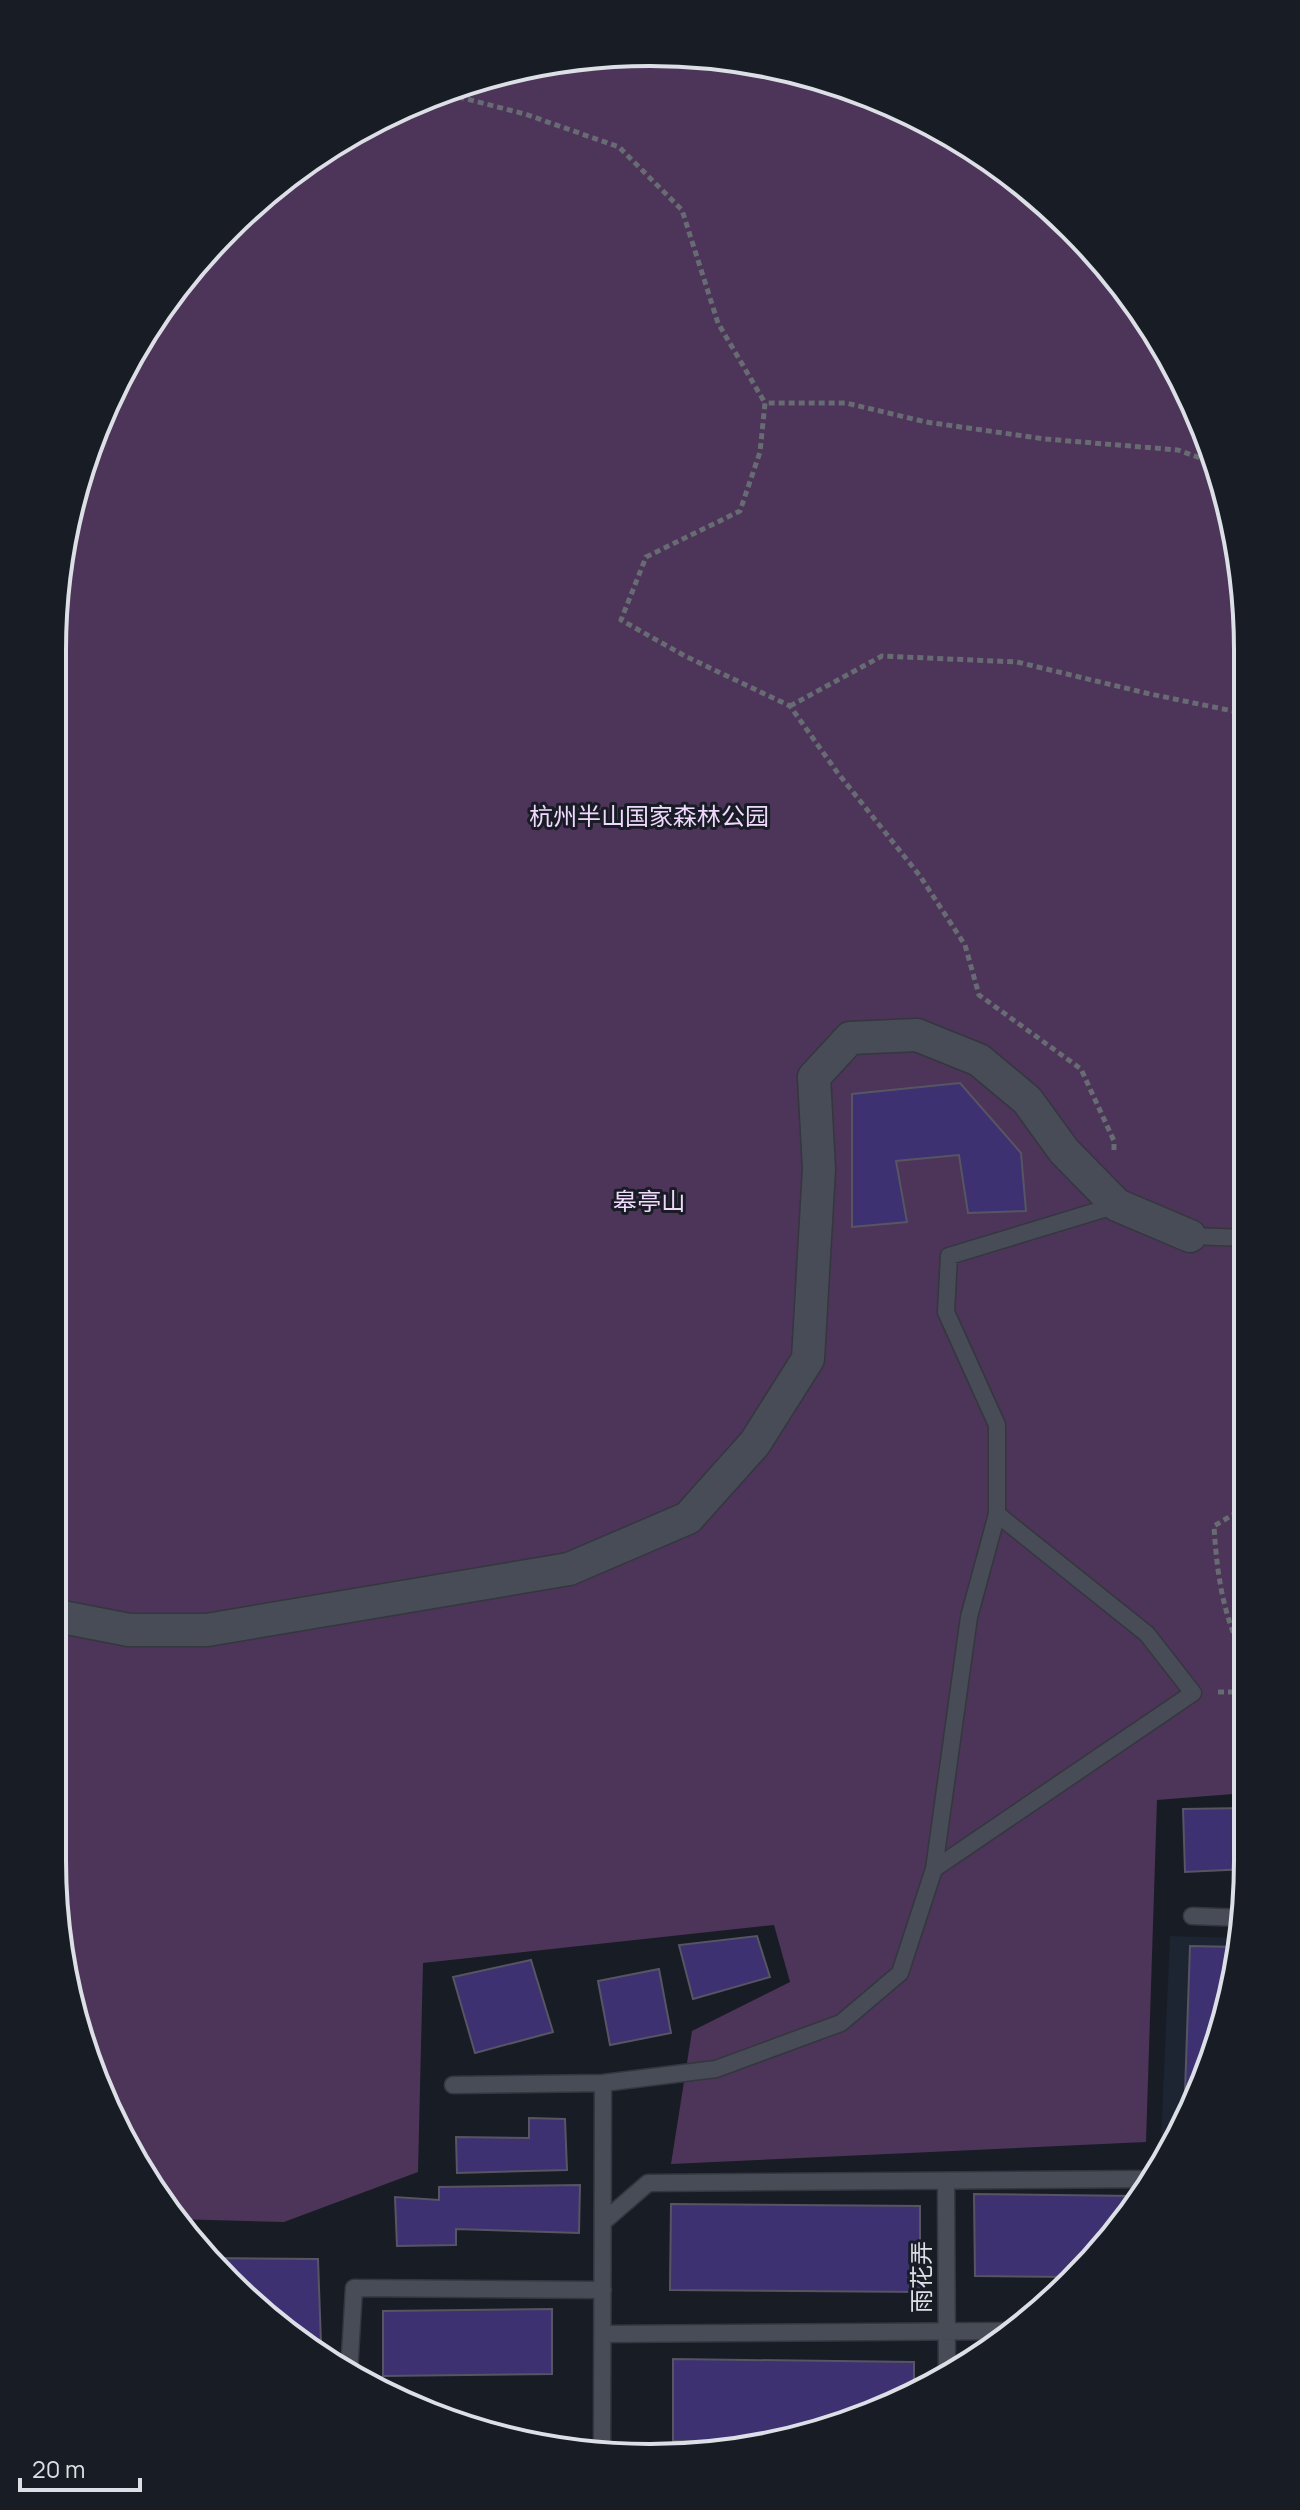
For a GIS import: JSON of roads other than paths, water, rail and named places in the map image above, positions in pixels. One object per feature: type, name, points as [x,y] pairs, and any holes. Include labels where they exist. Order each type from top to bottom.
[{"type":"street","points":[[66,1618],[129,1630],[207,1630],[569,1569],[688,1518],[755,1443],[808,1359],[819,1169],[814,1077],[850,1038],[917,1035],[979,1060],[1027,1100],[1064,1151],[1117,1205],[1190,1236]]},
{"type":"lane","points":[[453,2085],[603,2083],[716,2069],[841,2023],[900,1973],[934,1869],[969,1617],[997,1514],[997,1425],[946,1312],[949,1256],[1117,1205]]},
{"type":"lane","points":[[1190,1236],[1234,1238]]},
{"type":"lane","points":[[934,1869],[1193,1693],[1147,1634],[997,1514]]},
{"type":"lane","points":[[1192,1916],[1231,1918]]},
{"type":"lane","points":[[602,2442],[603,2083]]},
{"type":"lane","points":[[603,2222],[648,2183],[1139,2179]]},
{"type":"lane","name":"雨花弄","points":[[946,2181],[947,2363]]},
{"type":"lane","points":[[350,2361],[354,2288],[603,2290]]},
{"type":"lane","points":[[603,2334],[995,2331]]},
{"type":"park label","name":"杭州半山国家森林公园","points":[[649,817]]},
{"type":"park label","name":"皋亭山","points":[[649,1202]]}]
